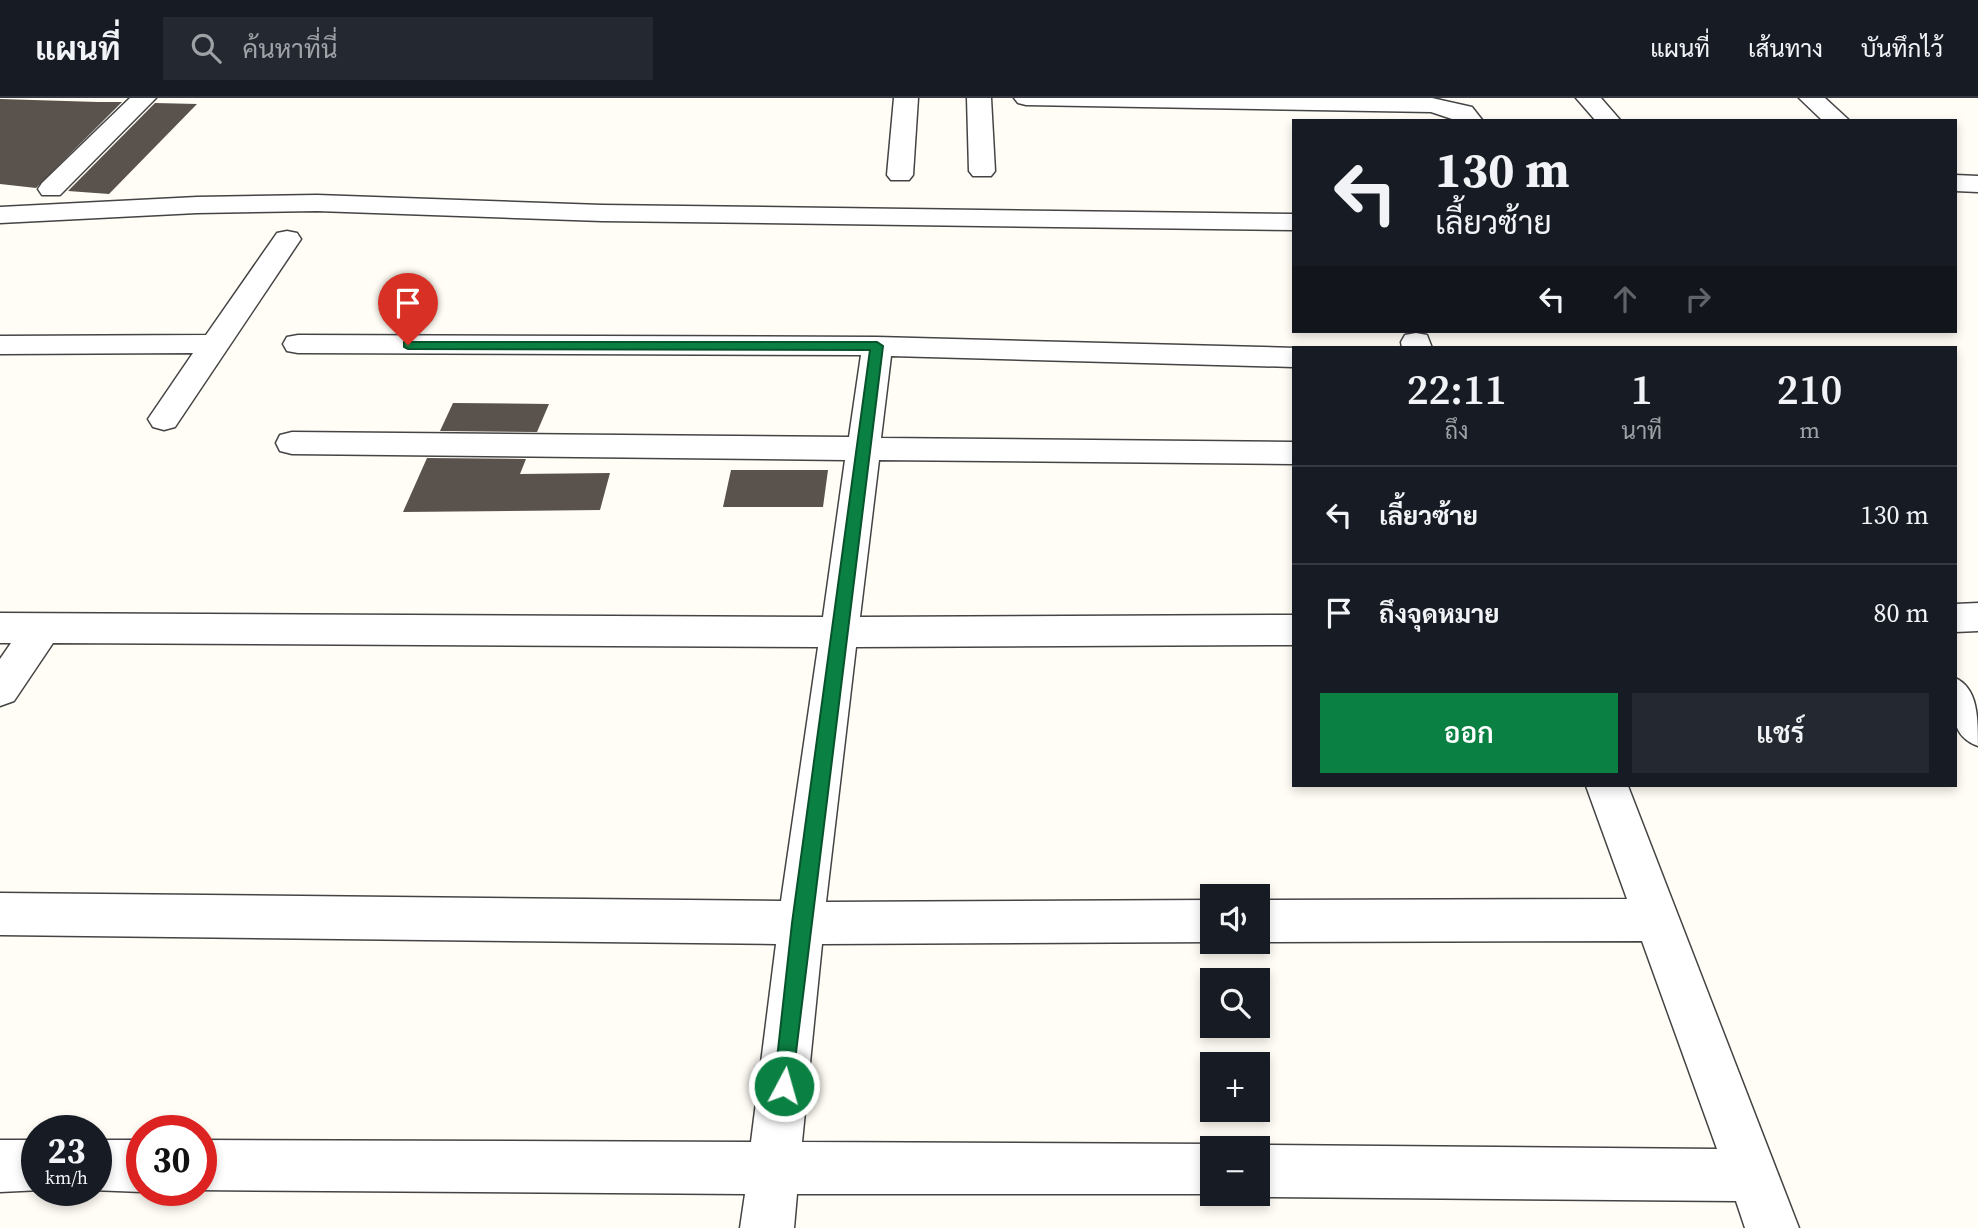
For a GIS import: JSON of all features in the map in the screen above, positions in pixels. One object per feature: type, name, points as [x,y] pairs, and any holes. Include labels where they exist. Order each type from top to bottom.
[{"type":"street","points":[[51,189],[144,98]]},
{"type":"street","points":[[901,175],[906,98]]},
{"type":"street","points":[[979,98],[982,171]]},
{"type":"street","points":[[1026,98],[1431,105],[1464,112],[1469,119]]},
{"type":"street","points":[[1588,98],[1607,119]]},
{"type":"street","points":[[1811,98],[1836,119]]},
{"type":"street","points":[[1957,183],[1978,184]]},
{"type":"street","points":[[0,215],[171,206],[317,203],[602,213],[1292,222]]},
{"type":"street","points":[[164,419],[212,344],[287,239]]},
{"type":"street","points":[[0,345],[212,344]]},
{"type":"street","points":[[298,344],[877,346],[1292,357]]},
{"type":"street","points":[[767,1228],[801,923],[877,346]]},
{"type":"street","points":[[292,443],[1292,453]]},
{"type":"street","points":[[1957,618],[1978,617]]},
{"type":"street","points":[[0,690],[43,627]]},
{"type":"street","points":[[0,628],[841,632],[1292,629]]},
{"type":"street","points":[[1957,697],[1978,729]]},
{"type":"street","points":[[1607,787],[1772,1228]]},
{"type":"street","points":[[0,914],[801,923],[1200,921]]},
{"type":"street","points":[[1270,921],[1655,920]]},
{"type":"street","points":[[0,1166],[21,1166]]},
{"type":"street","points":[[217,1167],[775,1167],[1200,1171]]},
{"type":"street","points":[[1270,1171],[1752,1175]]},
{"type":"building","points":[[0,99],[122,102],[36,188],[0,184]]},
{"type":"building","points":[[155,103],[197,104],[109,194],[68,191]]},
{"type":"building","points":[[453,403],[549,404],[537,432],[440,431]]},
{"type":"building","points":[[427,458],[526,459],[520,474],[610,473],[600,510],[403,512]]},
{"type":"building","points":[[731,470],[828,470],[823,507],[723,507]]},
{"type":"route","points":[[408,345],[877,346],[801,923],[784,1086]]}]
